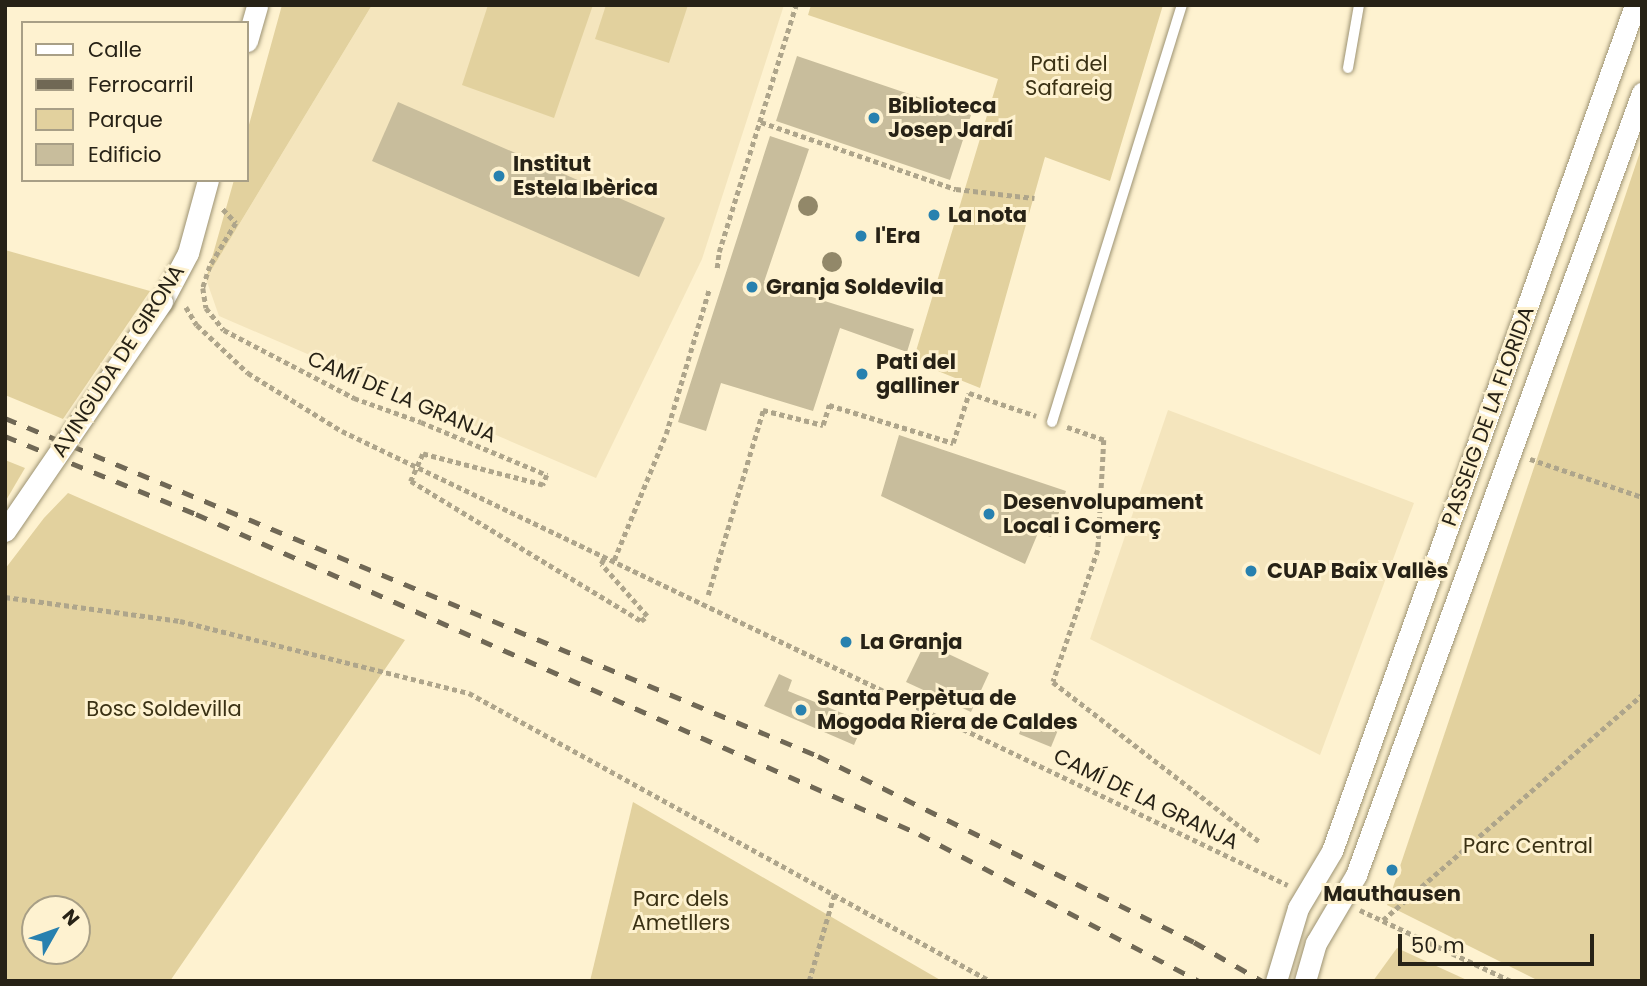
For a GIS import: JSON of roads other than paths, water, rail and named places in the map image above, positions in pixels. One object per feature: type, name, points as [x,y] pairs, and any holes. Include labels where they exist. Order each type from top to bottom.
[{"type":"street","points":[[248,37],[257,5]]},
{"type":"street","name":"PASSEIG DE LA FLORIDA","points":[[1276,981],[1298,908],[1332,851],[1636,5]]},
{"type":"street","name":"PASSEIG DE LA FLORIDA","points":[[1304,981],[1315,943],[1361,862],[1642,93]]},
{"type":"street","name":"AVINGUDA DE GIRONA","points":[[5,531],[167,294],[188,253],[207,182]]},
{"type":"lane","points":[[1052,422],[1182,5]]},
{"type":"lane","points":[[1348,68],[1359,5]]},
{"type":"railway","points":[[5,418],[818,756],[1194,942],[1262,981]]},
{"type":"railway","points":[[5,436],[196,514],[919,834],[1199,981]]},
{"type":"place","name":"Biblioteca Josep Jardí","points":[[874,118]]},
{"type":"place","name":"Institut Estela Ibèrica","points":[[499,176]]},
{"type":"place","name":"La nota","points":[[934,215]]},
{"type":"place","name":"l'Era","points":[[861,236]]},
{"type":"place","name":"Granja Soldevila","points":[[752,287]]},
{"type":"place","name":"Pati del galliner","points":[[862,374]]},
{"type":"place","name":"Desenvolupament Local i Comerç","points":[[989,514]]},
{"type":"place","name":"CUAP Baix Vallès","points":[[1251,571]]},
{"type":"place","name":"La Granja","points":[[846,642]]},
{"type":"place","name":"Santa Perpètua de Mogoda Riera de Caldes","points":[[801,710]]},
{"type":"place","name":"Mauthausen","points":[[1392,870]]},
{"type":"park label","name":"Pati del Safareig","points":[[1069,76]]},
{"type":"park label","name":"Bosc Soldevilla","points":[[164,709]]},
{"type":"park label","name":"Parc Central","points":[[1528,846]]},
{"type":"park label","name":"Parc dels Ametllers","points":[[681,911]]}]
